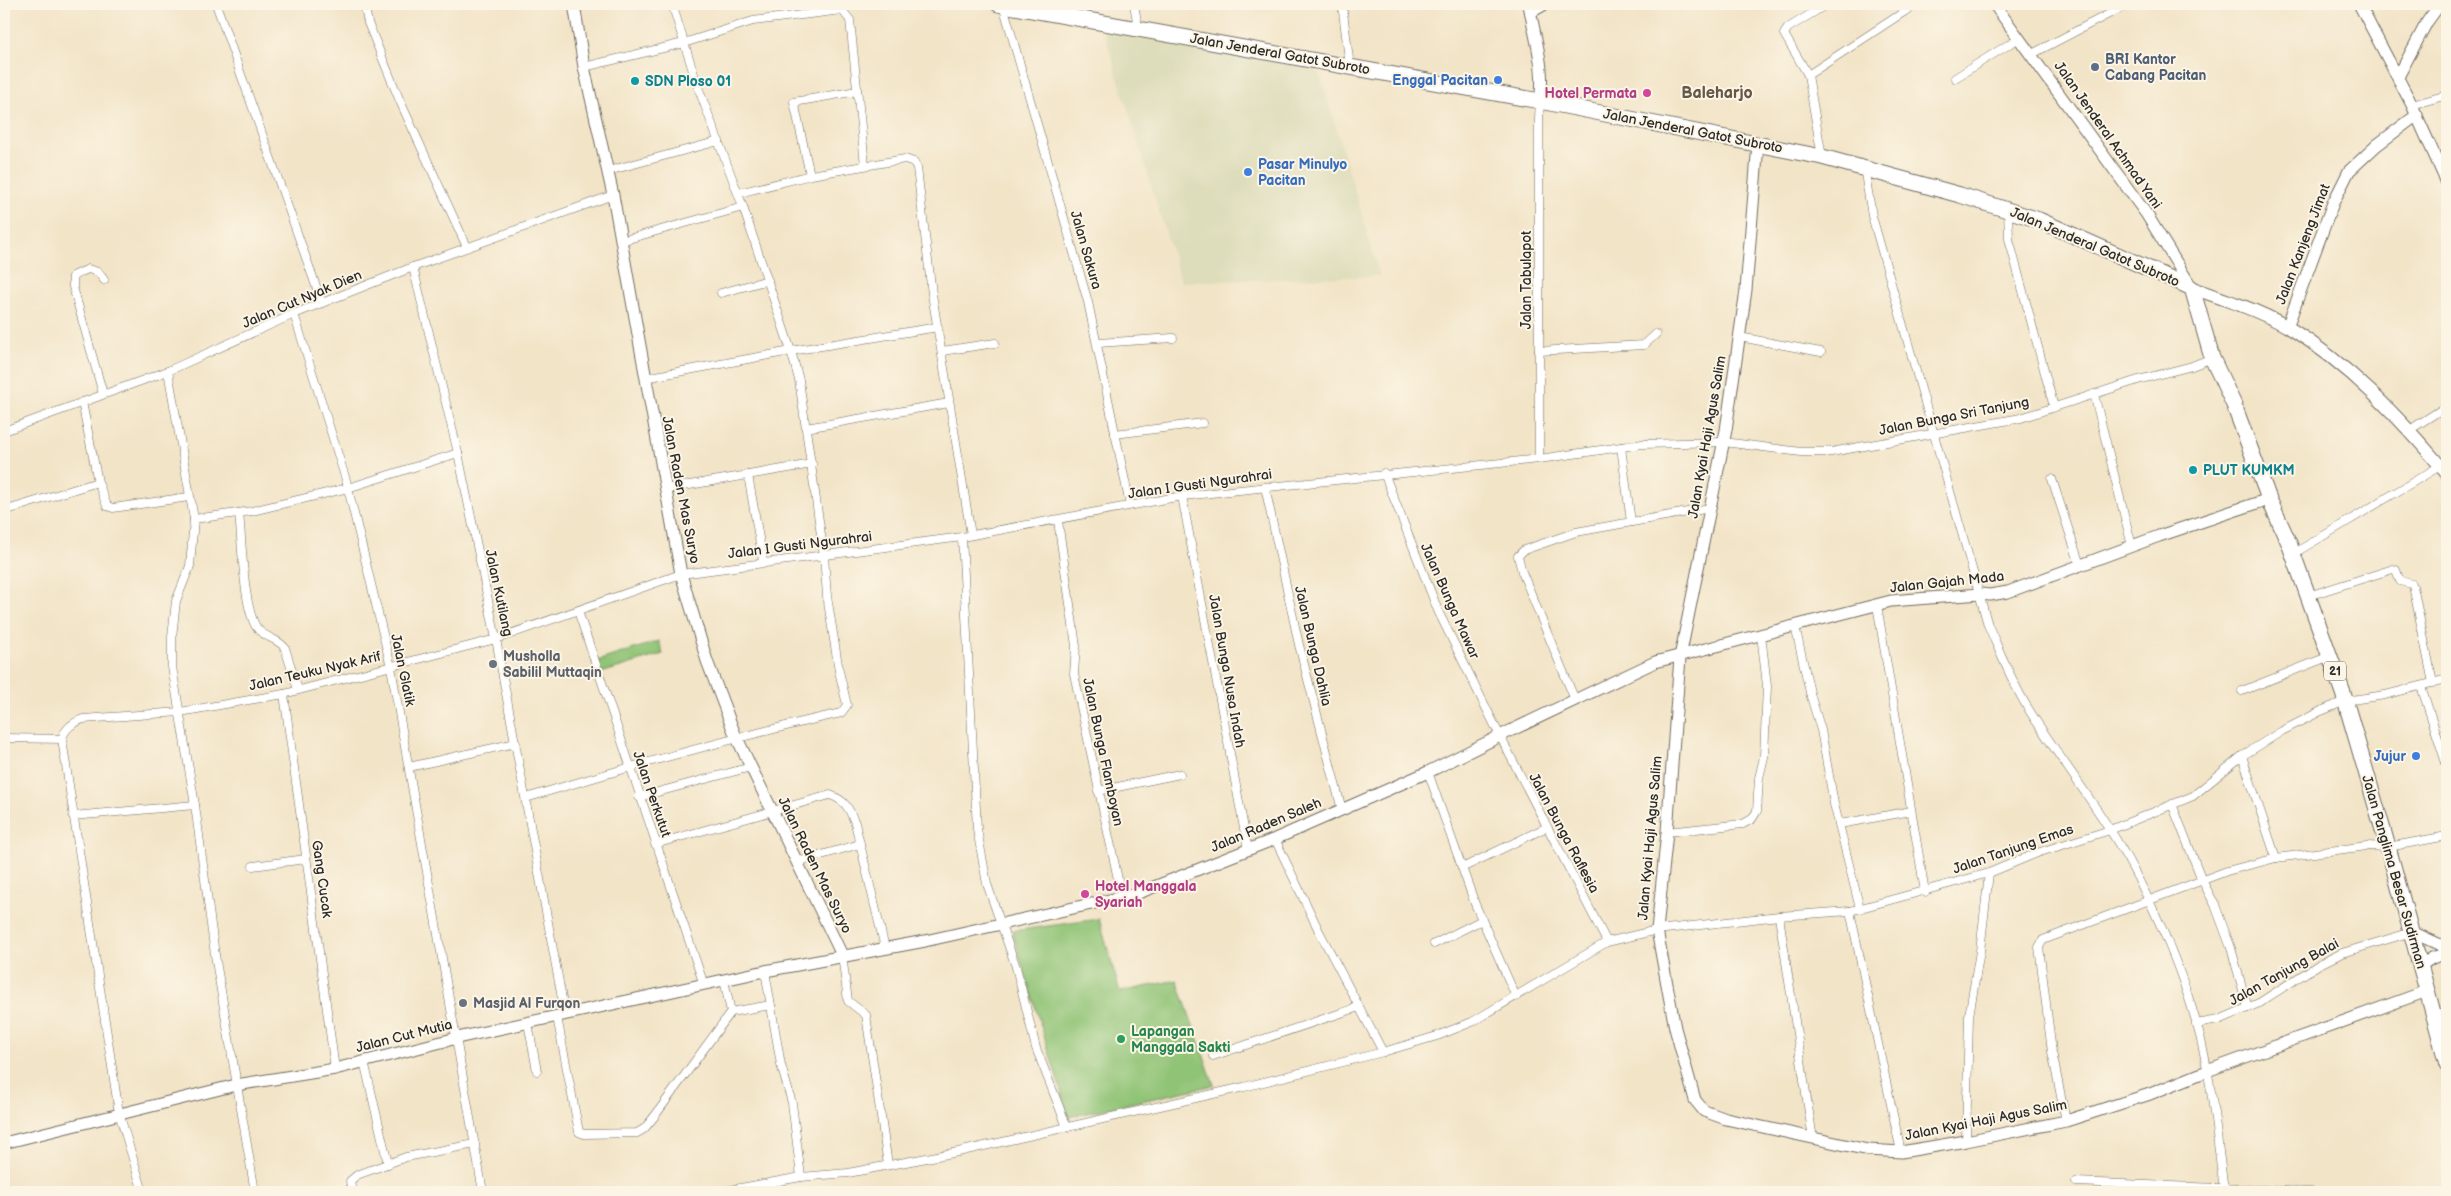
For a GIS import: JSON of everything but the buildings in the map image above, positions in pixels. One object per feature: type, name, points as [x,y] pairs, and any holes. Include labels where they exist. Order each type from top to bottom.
[{"type":"highway","name":"Jalan Jenderal Gatot Subroto","points":[[1001,4],[1138,27],[1540,101],[1822,157],[2008,210],[2065,231],[2192,288]]},
{"type":"highway","name":"Jalan Panglima Besar Sudirman","points":[[2192,288],[2212,358],[2234,405],[2269,499],[2293,554],[2345,701],[2388,847],[2420,966],[2443,1037],[2447,1064]]},
{"type":"main road","points":[[2192,288],[2237,303],[2287,327],[2357,377],[2444,470]]},
{"type":"street","points":[[216,4],[322,303]]},
{"type":"street","points":[[364,4],[368,23],[400,101],[467,247]]},
{"type":"street","name":"Jalan Raden Mas Suryo","points":[[574,4],[584,67],[608,171],[682,574],[707,660],[736,737],[842,955]]},
{"type":"street","points":[[526,798],[629,766],[736,737],[841,712],[847,705],[839,671],[827,596],[824,556],[812,464],[799,380],[792,351],[744,207],[684,43],[672,4]]},
{"type":"street","name":"Jalan Sakura","points":[[1001,4],[1088,302],[1130,505]]},
{"type":"street","points":[[1134,4],[1138,27]]},
{"type":"street","points":[[1342,4],[1350,66]]},
{"type":"street","points":[[1540,101],[1543,85],[1542,70],[1530,8],[1545,4]]},
{"type":"street","points":[[1822,157],[1808,75],[1784,34],[1788,28],[1827,4]]},
{"type":"street","points":[[1808,75],[1916,4]]},
{"type":"street","name":"Jalan Jenderal Achmad Yani","points":[[1994,4],[2032,54],[2146,215],[2192,288]]},
{"type":"street","points":[[2032,54],[2128,4]]},
{"type":"street","points":[[2359,4],[2398,77],[2447,183]]},
{"type":"street","points":[[2398,77],[2427,22],[2440,4]]},
{"type":"street","points":[[584,67],[684,43],[753,21],[842,7],[850,20],[865,165]]},
{"type":"street","points":[[1955,78],[2020,38]]},
{"type":"street","points":[[810,175],[794,102],[857,91]]},
{"type":"street","points":[[2414,110],[2447,95]]},
{"type":"street","name":"Jalan Tabulapot","points":[[1539,459],[1540,101]]},
{"type":"street","name":"Jalan Kanjeng Jimat","points":[[2287,327],[2333,203],[2349,171],[2414,110]]},
{"type":"street","points":[[608,171],[719,141]]},
{"type":"street","name":"Jalan Kyai Haji Agus Salim","points":[[1758,144],[1746,290],[1740,337],[1724,442],[1680,658],[1667,832],[1657,930],[1675,1028],[1695,1100],[1704,1111],[1726,1119],[1868,1150],[1901,1152],[2066,1121],[2150,1094],[2427,990]]},
{"type":"street","points":[[739,193],[810,175],[865,165],[910,159],[917,168],[932,294],[971,535]]},
{"type":"street","points":[[1864,168],[1872,216],[1988,625],[2008,670],[2028,708],[2110,830],[2134,871],[2170,947],[2196,1024],[2207,1071],[2224,1189]]},
{"type":"street","name":"Jalan Cut Nyak Dien","points":[[4,431],[168,371],[294,314],[413,267],[612,195]]},
{"type":"street","points":[[621,241],[744,207]]},
{"type":"street","points":[[2008,210],[2009,239],[2054,407]]},
{"type":"street","name":"Jalan Kutilang","points":[[413,267],[458,453],[516,743],[578,1131],[584,1134],[637,1133],[644,1129],[731,1012]]},
{"type":"street","points":[[103,394],[72,287],[72,276],[88,269],[98,272],[104,280]]},
{"type":"street","points":[[720,293],[768,280]]},
{"type":"street","name":"Jalan Glatik","points":[[294,314],[348,488],[390,667],[483,1192]]},
{"type":"street","points":[[645,378],[938,327]]},
{"type":"street","points":[[1539,351],[1644,345],[1656,334]]},
{"type":"street","points":[[1740,337],[1782,343],[1821,352]]},
{"type":"street","points":[[1098,343],[1173,338]]},
{"type":"street","points":[[942,352],[995,343]]},
{"type":"street","name":"Jalan Bunga Sri Tanjung","points":[[1724,442],[1801,452],[1831,452],[2021,418],[2094,394],[2192,366],[2212,358]]},
{"type":"street","points":[[168,371],[194,519],[190,566],[176,601],[172,637],[172,667],[195,805],[205,888],[236,1086],[255,1192]]},
{"type":"street","points":[[2094,394],[2132,546]]},
{"type":"street","points":[[82,402],[98,482],[107,506],[113,508],[189,497]]},
{"type":"street","points":[[806,428],[949,403]]},
{"type":"street","points":[[2408,431],[2447,406]]},
{"type":"street","points":[[1115,434],[1203,423]]},
{"type":"street","name":"Jalan I Gusti Ngurahrai","points":[[682,574],[763,561],[824,556],[962,537],[1058,521],[1182,496],[1384,473],[1539,459],[1642,444],[1724,442]]},
{"type":"street","points":[[1621,447],[1631,522]]},
{"type":"street","points":[[194,519],[239,513],[348,488],[458,453]]},
{"type":"street","points":[[666,489],[812,464]]},
{"type":"street","points":[[2293,554],[2444,470]]},
{"type":"street","name":"Jalan Bunga Mawar","points":[[1384,473],[1439,613],[1500,736]]},
{"type":"street","points":[[748,475],[763,561]]},
{"type":"street","points":[[2052,479],[2080,565]]},
{"type":"street","points":[[4,512],[98,482]]},
{"type":"street","name":"Jalan Bunga Dahlia","points":[[1265,487],[1299,645],[1342,810]]},
{"type":"street","name":"Jalan Bunga Nusa Indah","points":[[1182,496],[1248,850]]},
{"type":"street","name":"Jalan Gajah Mada","points":[[1680,658],[1712,646],[1877,605],[1892,602],[2008,592],[2132,546],[2269,499]]},
{"type":"street","points":[[1575,700],[1518,556],[1524,550],[1576,532],[1710,508]]},
{"type":"street","points":[[239,513],[252,618],[262,633],[281,643],[285,648],[298,690]]},
{"type":"street","name":"Jalan Bunga Flamboyan","points":[[1058,521],[1076,646],[1074,674],[1122,898]]},
{"type":"street","points":[[962,537],[977,829],[988,884],[1016,968],[1036,1048],[1067,1127]]},
{"type":"street","points":[[2308,596],[2393,569],[2396,570],[2400,581],[2412,584],[2413,586],[2432,682]]},
{"type":"street","name":"Jalan Teuku Nyak Arif","points":[[62,740],[64,732],[74,722],[83,719],[180,712],[284,694],[496,640],[682,574]]},
{"type":"street","points":[[1877,605],[1925,892]]},
{"type":"street","name":"Jalan Perkutut","points":[[578,611],[639,797],[704,985]]},
{"type":"street","points":[[1795,626],[1811,697],[1821,730],[1834,804],[1860,909]]},
{"type":"street","points":[[1667,832],[1743,824],[1752,819],[1757,811],[1759,778],[1764,756],[1767,686],[1761,634]]},
{"type":"street","points":[[2242,691],[2330,656]]},
{"type":"street","name":"Jalan Raden Saleh","points":[[842,955],[885,948],[1122,898],[1275,839],[1428,772],[1655,662],[1680,658]]},
{"type":"street","name":"Jalan Tanjung Emas","points":[[719,1192],[801,1177],[888,1165],[1244,1087],[1382,1052],[1438,1036],[1472,1022],[1607,942],[1657,930],[1779,916],[1850,911],[1989,873],[2037,852],[2110,830],[2193,796],[2242,756],[2282,731],[2345,701],[2385,695],[2447,679]]},
{"type":"street","points":[[2421,686],[2447,766]]},
{"type":"street","name":"Gang Cucak","points":[[284,694],[335,1069]]},
{"type":"street","name":"Jalan Bunga Raflesia","points":[[1500,736],[1607,942]]},
{"type":"street","points":[[4,738],[62,740],[119,1113],[143,1192]]},
{"type":"street","points":[[409,767],[516,743]]},
{"type":"street","points":[[2242,756],[2276,858]]},
{"type":"street","points":[[639,797],[751,767]]},
{"type":"street","points":[[1428,772],[1482,920],[1516,997]]},
{"type":"street","points":[[1098,791],[1180,774]]},
{"type":"street","points":[[655,844],[830,795],[840,798],[847,805],[860,844],[885,948]]},
{"type":"street","points":[[2172,804],[2202,880],[2215,905],[2231,948],[2248,1008]]},
{"type":"street","points":[[74,816],[195,805]]},
{"type":"street","points":[[1840,824],[1911,811]]},
{"type":"street","points":[[1462,868],[1547,827]]},
{"type":"street","points":[[2066,1121],[2052,1052],[2040,944],[2046,939],[2149,902],[2227,871],[2276,858],[2367,846],[2388,847],[2447,836]]},
{"type":"street","points":[[1275,839],[1319,932],[1382,1052]]},
{"type":"street","points":[[797,862],[860,844]]},
{"type":"street","points":[[253,866],[306,859]]},
{"type":"street","points":[[1966,1141],[1969,1016],[1980,951],[1989,873]]},
{"type":"street","points":[[1850,911],[1901,1152]]},
{"type":"street","points":[[1779,916],[1813,1139]]},
{"type":"street","points":[[1434,944],[1482,920]]},
{"type":"street","points":[[2412,932],[2447,948]]},
{"type":"street","name":"Jalan Tanjung Balai","points":[[2196,1024],[2219,1020],[2248,1008],[2342,953],[2412,932]]},
{"type":"street","points":[[2420,966],[2432,958],[2447,953]]},
{"type":"street","points":[[842,955],[848,1000],[866,1015],[888,1165]]},
{"type":"street","name":"Jalan Cut Mutia","points":[[4,1143],[119,1113],[236,1086],[335,1069],[457,1038],[842,955]]},
{"type":"street","points":[[765,971],[781,1064],[792,1104],[801,1177]]},
{"type":"street","points":[[724,980],[731,1012],[772,1005]]},
{"type":"street","points":[[1213,1056],[1359,1007]]},
{"type":"street","points":[[528,1023],[537,1071]]},
{"type":"street","points":[[364,1061],[388,1164]]},
{"type":"street","points":[[352,1192],[350,1183],[354,1176],[406,1157],[475,1144]]},
{"type":"street","points":[[2076,1182],[2312,1192]]},
{"type":"shaded area","name":"Pasar Minulyo Pacitan","points":[[1102,25],[1318,67],[1380,276],[1181,282]]},
{"type":"green space","points":[[659,641],[663,654],[601,673],[597,661]]},
{"type":"green space","name":"Lapangan Manggala Sakti","points":[[1099,919],[1120,992],[1177,980],[1214,1085],[1069,1117],[1012,931]]},
{"type":"place","name":"BRI Kantor Cabang Pacitan","points":[[2095,67]]},
{"type":"place","name":"Enggal Pacitan","points":[[1498,80]]},
{"type":"place","name":"SDN Ploso 01","points":[[635,81]]},
{"type":"place","name":"Hotel Permata","points":[[1647,93]]},
{"type":"place","name":"Pasar Minulyo Pacitan","points":[[1248,172]]},
{"type":"place","name":"PLUT KUMKM","points":[[2193,470]]},
{"type":"place","name":"Musholla Sabilil Muttaqin","points":[[493,664]]},
{"type":"place","name":"Jujur","points":[[2416,756]]},
{"type":"place","name":"Hotel Manggala Syariah","points":[[1085,894]]},
{"type":"place","name":"Masjid Al Furqon","points":[[463,1003]]},
{"type":"place","name":"Lapangan Manggala Sakti","points":[[1121,1039]]},
{"type":"district","name":"Baleharjo","points":[[1717,93]]}]
